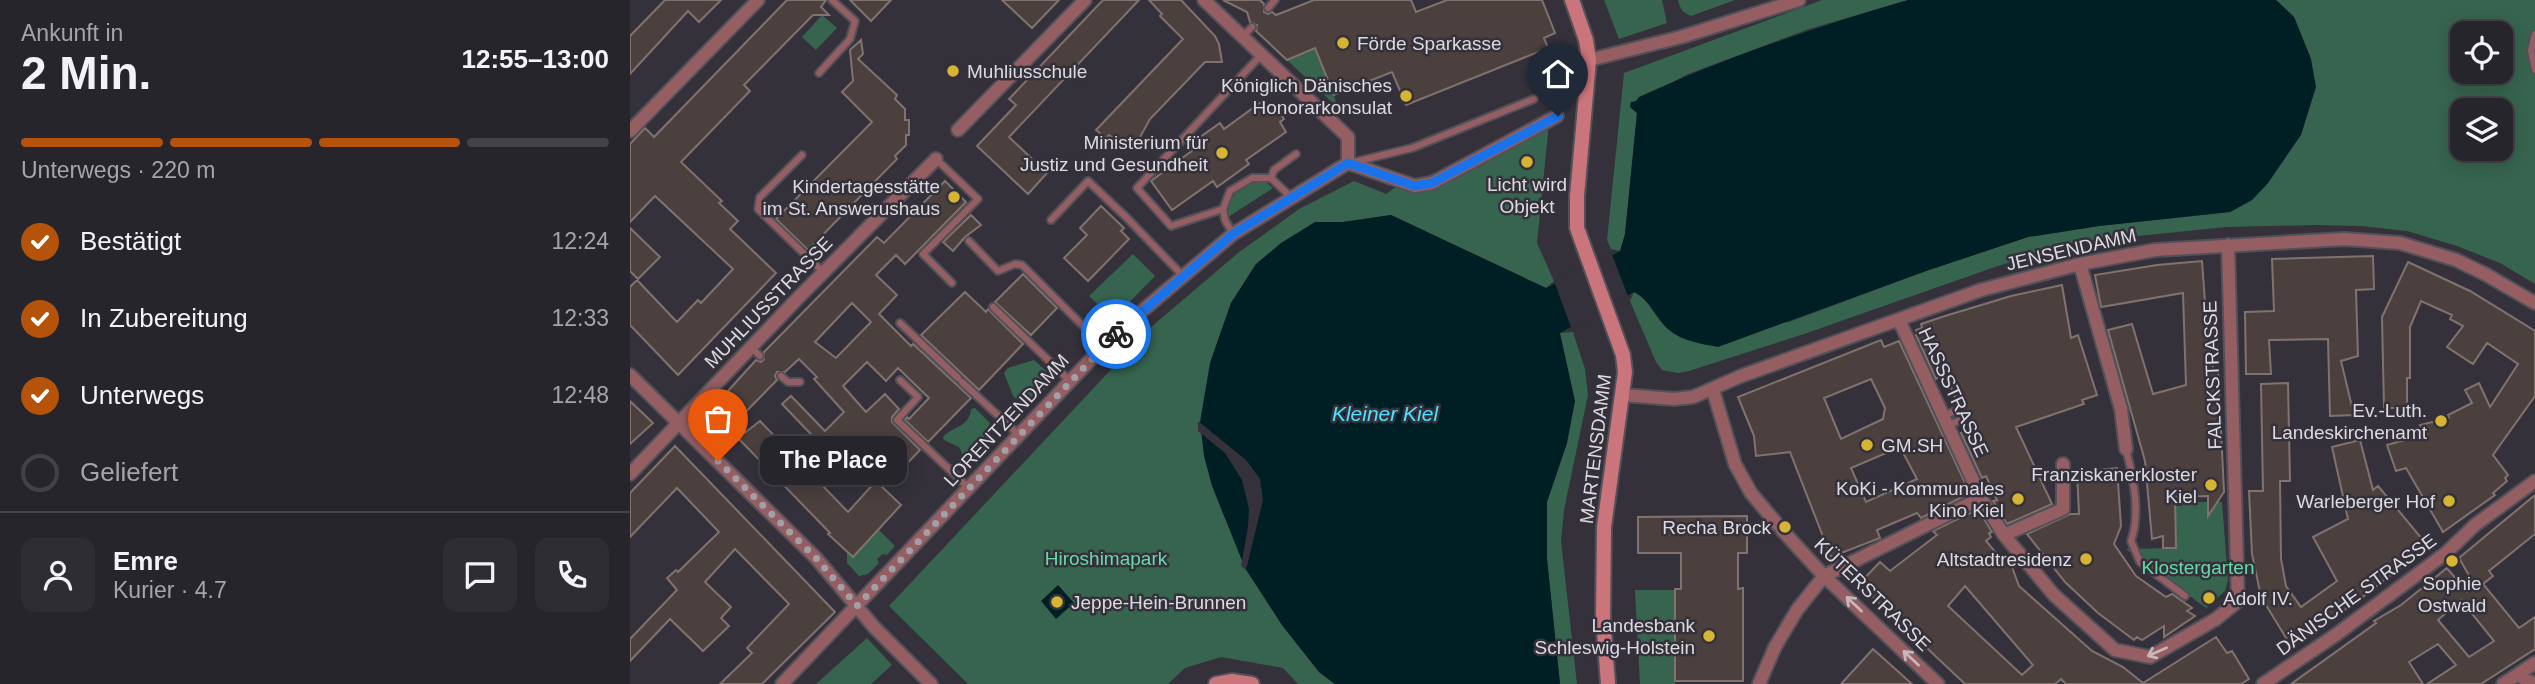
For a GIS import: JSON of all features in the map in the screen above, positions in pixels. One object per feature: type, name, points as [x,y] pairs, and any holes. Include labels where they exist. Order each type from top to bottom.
[{"type":"street","points":[[630,131],[758,0]]},
{"type":"street","points":[[958,130],[1085,0]]},
{"type":"street","points":[[1204,0],[1348,137],[1348,163],[1415,186],[1432,183],[1558,116]]},
{"type":"street","name":"MARTENSDAMM","points":[[1572,0],[1586,40],[1589,60],[1576,212],[1577,228],[1623,355],[1625,372],[1604,527],[1603,617],[1608,684]]},
{"type":"street","points":[[1589,60],[1681,37],[1800,0]]},
{"type":"street","name":"MUHLIUSSTRASSE","points":[[630,474],[756,352],[823,272],[936,159]]},
{"type":"street","name":"LORENTZENDAMM","points":[[782,684],[1103,346],[1233,234],[1348,163]]},
{"type":"street","name":"JENSENDAMM","points":[[1623,395],[1674,399],[1693,397],[1741,376],[1981,290],[2081,264],[2155,250],[2344,239],[2400,243],[2456,260],[2535,303]]},
{"type":"street","name":"FALCKSTRASSE","points":[[2216,619],[2238,601],[2228,245]]},
{"type":"street","points":[[2081,264],[2121,409],[2126,449]]},
{"type":"street","name":"HASSSTRASSE","points":[[1899,320],[1981,498],[2004,535],[2054,596],[2115,650],[2150,657],[2216,619]]},
{"type":"street","points":[[630,375],[816,558],[931,684]]},
{"type":"street","name":"KÜTERSTRASSE","points":[[1713,390],[1735,464],[1751,494],[1824,576],[1938,684]]},
{"type":"street","points":[[2004,535],[2063,509],[2063,464]]},
{"type":"street","name":"DÄNISCHE STRASSE","points":[[2263,684],[2340,632],[2440,558],[2475,525],[2535,481]]},
{"type":"street","points":[[1759,684],[1791,619],[1824,576],[1981,498]]},
{"type":"street","points":[[2503,684],[2535,663]]},
{"type":"street","points":[[2517,675],[2535,684]]},
{"type":"street","points":[[1216,684],[1232,681],[1252,684]]},
{"type":"lane","points":[[819,74],[850,39],[855,21],[832,0]]},
{"type":"lane","points":[[1268,8],[1275,0]]},
{"type":"lane","points":[[1242,37],[1252,27]]},
{"type":"lane","points":[[2535,34],[2530,51],[2535,70]]},
{"type":"lane","points":[[1223,209],[1171,226],[1137,188],[1261,55]]},
{"type":"lane","points":[[1348,163],[1412,148],[1534,99]]},
{"type":"lane","points":[[1271,178],[1274,170],[1296,154]]},
{"type":"lane","points":[[802,155],[760,198],[758,209],[823,272]]},
{"type":"lane","points":[[936,159],[978,199],[923,254],[952,283]]},
{"type":"lane","points":[[1233,234],[1225,220],[1223,209],[1230,191],[1252,178],[1271,178],[1292,198]]},
{"type":"lane","points":[[1051,220],[1088,181],[1184,276]]},
{"type":"lane","points":[[969,241],[998,271],[1015,264],[1023,265],[1103,346]]},
{"type":"lane","points":[[993,307],[1070,381]]},
{"type":"lane","points":[[900,323],[1019,435]]},
{"type":"lane","points":[[782,376],[788,382],[800,382]]},
{"type":"lane","points":[[900,380],[918,397],[897,420],[969,488]]},
{"type":"lane","points":[[1945,420],[1960,409]]},
{"type":"lane","points":[[1945,420],[1964,419]]},
{"type":"lane","points":[[2126,449],[2132,476],[2135,530],[2131,541],[2140,562],[2185,596]]},
{"type":"green space","points":[[1604,0],[1662,0],[1667,23],[1619,39]]},
{"type":"green space","points":[[1678,0],[1735,0],[1691,16],[1682,10]]},
{"type":"green space","points":[[1822,0],[1908,0],[1809,29],[1688,74],[1637,101],[1630,107],[1637,113],[1625,234],[1620,251],[1611,249],[1607,240],[1624,73]]},
{"type":"green space","points":[[2276,0],[2535,0],[2535,284],[2500,263],[2457,246],[2407,231],[2361,226],[2226,227],[2070,243],[1804,334],[1678,373],[1662,370],[1656,362],[1630,301],[1634,292],[1645,298],[1670,330],[1789,322],[1926,271],[2028,237],[2099,226],[2230,212],[2252,200],[2268,183],[2311,59],[2294,17]]},
{"type":"green space","points":[[822,15],[837,28],[816,50],[802,37]]},
{"type":"green space","points":[[1329,43],[1317,53],[1339,109],[1287,60]]},
{"type":"green space","name":"Hiroshimapark","points":[[1549,123],[1537,243],[1554,281],[1546,288],[1391,215],[1343,222],[1315,222],[1256,264],[1231,303],[1210,363],[1245,568],[1282,625],[1319,672],[1335,684],[1298,684],[1283,668],[1221,657],[1185,668],[1168,684],[968,684],[889,606],[1150,328],[1238,253],[1299,209],[1354,181],[1386,194],[1404,181],[1423,193],[1458,178]]},
{"type":"green space","points":[[1260,181],[1273,188],[1228,217],[1230,203],[1236,193],[1246,185]]},
{"type":"green space","points":[[1133,254],[1155,276],[1113,319],[1089,296]]},
{"type":"green space","points":[[1573,332],[1585,369],[1588,395],[1564,510],[1561,541],[1577,684],[1560,684],[1547,559],[1547,501],[1567,443],[1559,333]]},
{"type":"green space","points":[[1034,360],[1046,371],[1044,381],[1047,386],[1027,407],[1013,396],[1004,373],[1008,368]]},
{"type":"green space","points":[[975,408],[990,423],[987,431],[992,443],[982,453],[975,453],[969,459],[964,457],[959,447],[943,437],[964,423],[971,409]]},
{"type":"green space","name":"Klostergarten","points":[[2181,502],[2222,502],[2228,580],[2225,591],[2206,608],[2126,549],[2176,548],[2174,506],[2181,506]]},
{"type":"green space","points":[[878,529],[895,546],[887,555],[883,554],[877,559],[879,563],[868,574],[859,576],[847,563],[847,552],[853,556]]},
{"type":"green space","points":[[1635,590],[1675,590],[1675,684],[1640,684]]},
{"type":"green space","points":[[867,638],[892,665],[871,684],[816,684]]},
{"type":"water","name":"Kleiner Kiel","points":[[1908,0],[2276,0],[2294,17],[2311,59],[2316,87],[2301,135],[2268,183],[2252,200],[2230,212],[2099,226],[2028,237],[1718,347],[1692,342],[1674,334],[1645,300],[1634,292],[1560,333],[1575,401],[1567,443],[1547,502],[1547,559],[1560,684],[1335,684],[1319,672],[1282,625],[1245,568],[1212,486],[1204,456],[1200,422],[1210,363],[1231,303],[1256,264],[1281,243],[1315,222],[1343,222],[1391,215],[1546,288],[1620,251],[1625,234],[1637,113],[1630,107],[1631,102],[1672,82],[1738,56]]},
{"type":"water","name":"Jeppe-Hein-Brunnen","points":[[1058,585],[1074,603],[1056,619],[1041,601]]},
{"type":"pier","points":[[1611,252],[1629,299],[1572,330],[1554,281]]},
{"type":"pier","points":[[1198,421],[1246,460],[1260,479],[1263,500],[1246,570],[1241,566],[1249,509],[1242,480],[1225,453],[1198,431]]},
{"type":"building","points":[[665,0],[721,0],[699,22],[688,11],[630,74],[630,36]]},
{"type":"building","points":[[787,0],[826,0],[821,7],[829,15],[813,15],[744,85],[750,91],[681,162],[722,201],[719,203],[738,221],[730,229],[776,273],[678,375],[630,325],[630,287],[637,280],[677,322],[698,300],[701,303],[733,269],[655,196],[630,222],[630,144],[645,128],[654,137]]},
{"type":"building","points":[[850,0],[891,0],[871,21]]},
{"type":"building","points":[[1002,0],[1059,0],[1032,28]]},
{"type":"building","points":[[1103,0],[1139,0],[1009,137],[1047,173],[1028,194],[977,146],[1016,105],[1009,99]]},
{"type":"building","points":[[1149,0],[1181,0],[1215,36],[1222,62],[1205,62],[1150,119],[1134,148],[1127,142],[1124,146],[1109,135],[1106,138],[1096,130],[1183,39],[1160,16],[1162,14]]},
{"type":"building","points":[[1223,0],[1260,0],[1264,4],[1264,12],[1276,15],[1314,0],[1411,0],[1416,12],[1447,0],[1542,0],[1555,33],[1544,38],[1548,48],[1406,105],[1392,72],[1334,95],[1315,48],[1287,60],[1256,31],[1257,25],[1250,22],[1247,12]]},
{"type":"building","points":[[861,40],[863,54],[858,59],[897,95],[895,99],[905,109],[905,120],[909,120],[909,135],[906,135],[906,145],[895,156],[897,159],[808,250],[776,219],[872,122],[842,92],[853,81],[850,50]]},
{"type":"building","name":"Ministerium für Justiz und Gesundheit","points":[[1264,100],[1272,112],[1277,109],[1284,119],[1280,122],[1286,132],[1246,160],[1249,164],[1217,187],[1213,181],[1172,210],[1151,181],[1193,150],[1189,145],[1220,123],[1224,129]]},
{"type":"building","points":[[945,181],[966,202],[905,264],[896,255],[876,275],[897,295],[879,314],[971,398],[928,442],[905,420],[929,398],[898,368],[886,381],[867,362],[843,386],[866,412],[885,394],[899,409],[892,417],[892,422],[920,450],[892,479],[848,435],[829,453],[782,404],[791,396],[825,431],[844,412],[799,359],[785,372],[777,372],[777,380],[725,433],[717,418],[723,407],[718,402],[756,360],[761,362],[764,359],[764,352],[877,237],[884,243]],"holes":[[[852,303],[871,322],[836,358],[815,342]]]},
{"type":"building","points":[[1101,206],[1124,228],[1121,231],[1129,239],[1088,281],[1064,258],[1087,235],[1080,228]]},
{"type":"building","points":[[971,215],[981,225],[953,251],[943,242]]},
{"type":"building","points":[[630,228],[660,257],[638,279],[630,271]]},
{"type":"building","points":[[2373,256],[2374,289],[2356,290],[2358,356],[2341,361],[2354,415],[2330,416],[2328,339],[2269,340],[2271,374],[2246,374],[2245,312],[2274,311],[2272,259]]},
{"type":"building","points":[[2202,261],[2205,302],[2211,302],[2213,369],[2218,369],[2224,492],[2208,516],[2208,496],[2175,497],[2176,548],[2163,548],[2163,536],[2152,539],[2145,461],[2108,330],[2132,324],[2153,394],[2186,385],[2183,293],[2101,307],[2095,275]]},
{"type":"building","points":[[2408,262],[2470,291],[2535,331],[2535,396],[2493,455],[2508,475],[2505,478],[2507,481],[2493,493],[2495,495],[2443,532],[2406,468],[2396,471],[2387,445],[2427,434],[2420,425],[2449,418],[2448,415],[2472,403],[2465,390],[2479,383],[2490,407],[2518,364],[2487,343],[2473,364],[2447,347],[2463,326],[2450,319],[2452,315],[2421,301],[2410,327],[2407,408],[2384,408],[2382,317]]},
{"type":"building","points":[[1023,274],[1057,308],[1031,335],[995,302]]},
{"type":"building","points":[[2062,285],[2071,338],[2078,335],[2097,395],[2082,400],[2084,404],[2016,427],[2052,504],[2007,524],[1993,501],[1997,500],[1986,476],[1982,478],[1961,433],[1969,429],[1969,418],[1963,413],[1965,406],[1958,404],[1944,373],[1936,379],[1916,330],[1922,328],[1921,324],[1945,316],[2011,296]]},
{"type":"building","points":[[965,292],[986,312],[988,309],[1023,344],[979,390],[921,335]]},
{"type":"building","name":"GM.SH","points":[[1881,340],[1884,347],[1899,341],[1966,485],[1962,487],[1966,495],[1921,518],[1917,513],[1877,530],[1880,538],[1831,557],[1790,452],[1756,456],[1754,436],[1738,397]],"holes":[[[1871,379],[1885,408],[1883,419],[1841,439],[1824,398]],[[1900,447],[1917,479],[1866,502],[1851,468]]]},
{"type":"building","points":[[2288,383],[2290,481],[2280,481],[2281,559],[2286,586],[2301,607],[2337,581],[2313,537],[2348,519],[2332,447],[2360,440],[2373,490],[2378,486],[2428,546],[2355,603],[2291,646],[2261,597],[2252,554],[2249,491],[2263,491],[2261,384]]},
{"type":"building","points":[[630,401],[653,423],[630,444]]},
{"type":"building","points":[[760,421],[848,512],[876,481],[901,505],[853,557],[738,438]]},
{"type":"building","points":[[675,446],[835,612],[762,684],[720,684],[752,653],[747,648],[789,604],[735,549],[705,582],[731,607],[721,618],[729,626],[703,651],[670,619],[630,661],[630,639],[677,590],[667,578],[676,570],[678,572],[719,532],[677,488],[630,537],[630,493]]},
{"type":"building","name":"Altstadtresidenz","points":[[2117,468],[2121,526],[2114,544],[2136,576],[2166,597],[2172,594],[2192,608],[2187,611],[2195,616],[2164,637],[2164,626],[2142,640],[2137,637],[2134,640],[2098,613],[2065,582],[2027,534],[2070,514],[2079,514],[2077,472]]},
{"type":"building","points":[[2535,495],[2535,534],[2489,571],[2493,576],[2483,584],[2519,628],[2535,617],[2535,649],[2481,684],[2427,684],[2456,665],[2438,644],[2409,662],[2423,684],[2291,684],[2376,623],[2374,621],[2401,605],[2447,568],[2467,592],[2475,586],[2459,558]],"holes":[[[2461,600],[2494,641],[2469,657],[2438,620]]]},
{"type":"building","points":[[1978,509],[1992,532],[1986,541],[2002,560],[2008,556],[2019,586],[2092,651],[2123,667],[2143,683],[2216,637],[2227,653],[2232,651],[2249,679],[2241,684],[2066,684],[2061,679],[2055,684],[1965,684],[1859,584],[1880,562],[1890,571],[1937,535],[1933,531]],"holes":[[[1965,586],[2033,665],[2022,675],[1948,606]]]},
{"type":"building","name":"Landesbank Schleswig-Holstein","points":[[1747,516],[1747,553],[1738,553],[1738,589],[1743,588],[1743,681],[1675,681],[1675,589],[1681,589],[1681,553],[1638,553],[1638,517]]},
{"type":"building","points":[[1873,649],[1912,684],[1841,684]]},
{"type":"way so far","points":[[718,461],[816,558],[857,606],[1116,334]]},
{"type":"place","name":"Förde Sparkasse","points":[[1343,43]]},
{"type":"place","name":"Muhliusschule","points":[[953,71]]},
{"type":"place","name":"Königlich Dänisches Honorarkonsulat","points":[[1406,96]]},
{"type":"place","name":"Ministerium für Justiz und Gesundheit","points":[[1222,153]]},
{"type":"place","name":"Licht wird Objekt","points":[[1527,162]]},
{"type":"place","name":"Kindertagesstätte im St. Answerushaus","points":[[954,197]]},
{"type":"place","name":"Ev.-Luth. Landeskirchenamt","points":[[2441,421]]},
{"type":"place","name":"GM.SH","points":[[1867,445]]},
{"type":"place","name":"The Place","points":[[718,461]]},
{"type":"place","name":"Franziskanerkloster Kiel","points":[[2211,485]]},
{"type":"place","name":"KoKi - Kommunales Kino Kiel","points":[[2018,499]]},
{"type":"place","name":"Warleberger Hof","points":[[2449,501]]},
{"type":"place","name":"Recha Brock","points":[[1785,527]]},
{"type":"place","name":"Altstadtresidenz","points":[[2086,559]]},
{"type":"place","name":"Sophie Ostwald","points":[[2452,561]]},
{"type":"place","name":"Adolf IV.","points":[[2209,598]]},
{"type":"place","name":"Jeppe-Hein-Brunnen","points":[[1057,602]]},
{"type":"place","name":"Landesbank Schleswig-Holstein","points":[[1709,636]]},
{"type":"route","points":[[1116,334],[1233,234],[1348,163],[1415,186],[1432,183],[1558,116]]}]
